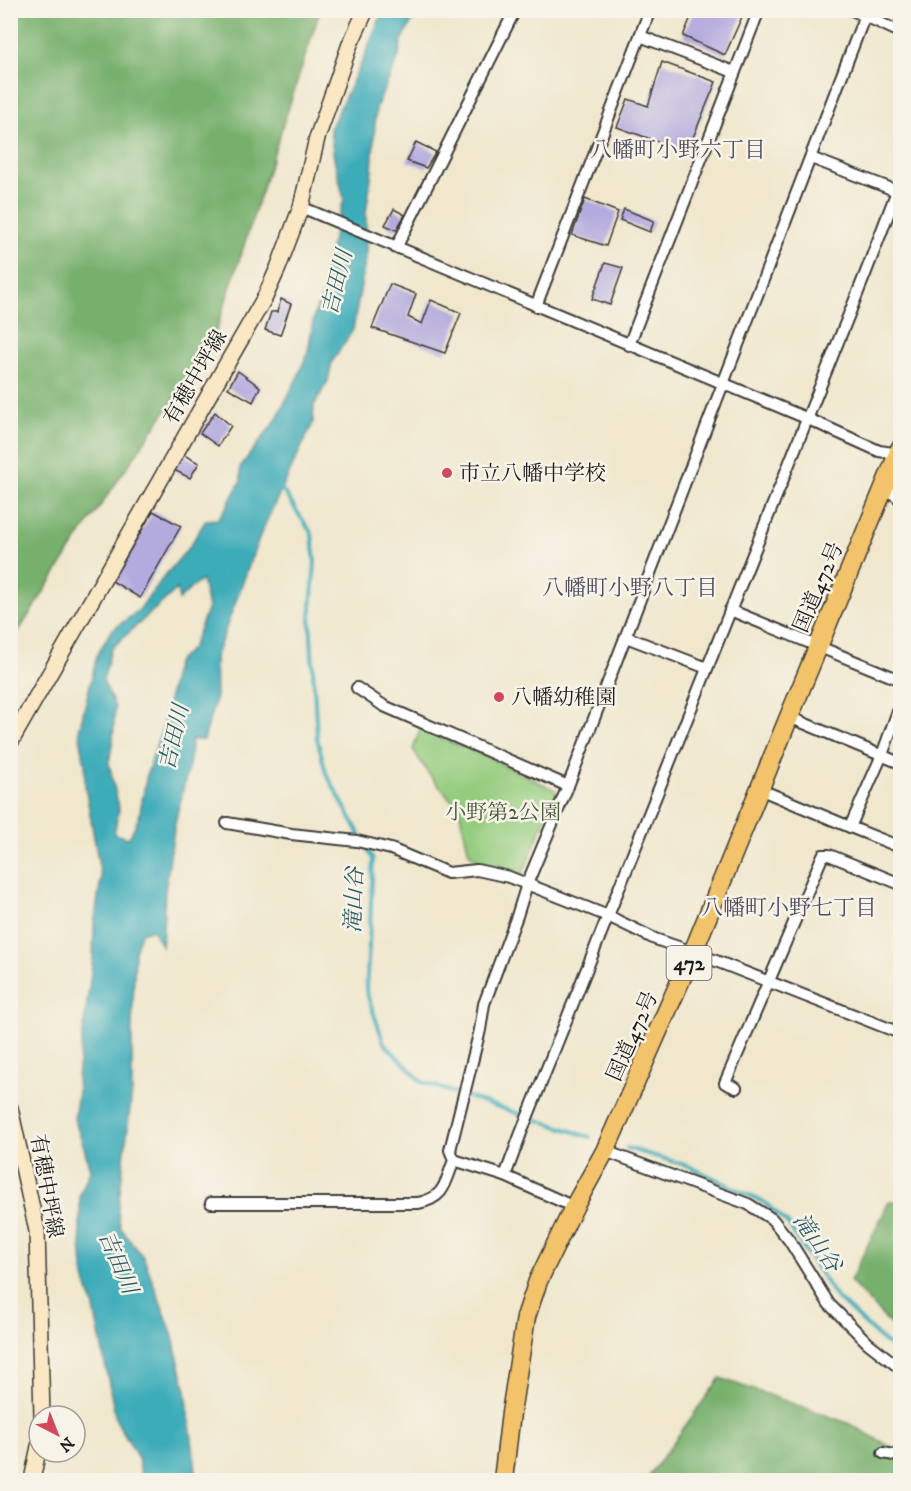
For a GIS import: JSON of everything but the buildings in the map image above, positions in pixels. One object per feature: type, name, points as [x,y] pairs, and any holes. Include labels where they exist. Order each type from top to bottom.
[{"type":"highway","name":"国道472号","points":[[503,1480],[526,1317],[538,1281],[574,1207],[605,1151],[693,952],[818,645],[900,452]]},
{"type":"main road","name":"有穂中坪線","points":[[10,743],[265,297],[305,208],[317,138],[350,44],[366,10]]},
{"type":"main road","name":"有穂中坪線","points":[[10,1108],[37,1231],[42,1404]]},
{"type":"main road","points":[[32,1480],[35,1464]]},
{"type":"street","points":[[396,248],[514,10]]},
{"type":"street","points":[[536,306],[650,10]]},
{"type":"street","points":[[629,345],[759,10]]},
{"type":"street","points":[[852,10],[866,14],[900,32]]},
{"type":"street","points":[[211,1203],[418,1203],[430,1201],[440,1194],[454,1160],[450,1150],[480,1030],[484,1004],[527,884],[568,786],[866,14]]},
{"type":"street","points":[[640,36],[734,72]]},
{"type":"street","points":[[505,1176],[897,191],[812,158]]},
{"type":"street","points":[[305,208],[806,418],[879,451],[900,452]]},
{"type":"street","points":[[884,487],[900,499]]},
{"type":"street","points":[[730,610],[900,680]]},
{"type":"street","points":[[626,637],[707,668]]},
{"type":"street","points":[[357,688],[384,706],[568,786]]},
{"type":"street","points":[[850,827],[882,755],[900,705]]},
{"type":"street","points":[[789,717],[900,763]]},
{"type":"street","points":[[759,789],[900,847]]},
{"type":"street","points":[[227,823],[291,834],[357,841],[391,849],[448,873],[477,870],[509,877],[608,916],[655,939],[900,1033]]},
{"type":"street","points":[[736,1088],[725,1083],[823,855],[829,855],[898,884],[900,880]]},
{"type":"street","points":[[605,1151],[748,1204],[772,1219],[789,1240],[829,1304],[868,1343],[900,1368]]},
{"type":"street","points":[[454,1160],[505,1176],[574,1207]]},
{"type":"street","points":[[883,1453],[900,1456]]},
{"type":"green space","points":[[11,10],[320,11],[212,344],[81,534],[11,643]]},
{"type":"green space","name":"小野第2公園","points":[[420,729],[492,759],[557,791],[522,875],[484,865],[469,853],[459,809],[428,773],[413,749]]},
{"type":"green space","points":[[900,1200],[900,1335],[850,1281],[889,1202]]},
{"type":"green space","points":[[720,1378],[848,1423],[900,1452],[900,1480],[646,1480]]},
{"type":"water","name":"吉田川","points":[[383,11],[417,11],[401,43],[399,56],[376,108],[372,171],[366,213],[366,258],[353,330],[332,362],[328,381],[314,405],[313,423],[261,533],[215,658],[216,697],[204,740],[191,740],[190,761],[175,823],[165,891],[162,947],[152,929],[141,933],[135,951],[132,1092],[118,1209],[120,1227],[144,1258],[172,1333],[186,1391],[197,1480],[142,1480],[138,1458],[116,1420],[94,1308],[84,1278],[80,1232],[80,1195],[90,1170],[74,1119],[78,1092],[77,1077],[93,957],[94,924],[101,878],[85,785],[85,764],[79,731],[97,655],[111,631],[139,610],[190,546],[206,520],[218,519],[241,480],[240,467],[276,420],[299,374],[308,351],[314,315],[325,287],[325,267],[344,199],[334,159],[330,129]],"holes":[[[202,580],[208,608],[192,648],[176,663],[163,725],[147,774],[139,817],[129,838],[114,834],[119,809],[109,763],[115,707],[103,680],[111,649],[177,589],[179,600]]]},
{"type":"waterway","name":"滝山谷","points":[[280,486],[312,534],[315,563],[310,618],[317,738],[326,773],[362,839]]},
{"type":"waterway","name":"滝山谷","points":[[366,846],[373,859],[366,991],[384,1043],[422,1082],[590,1137]]},
{"type":"waterway","name":"滝山谷","points":[[627,1148],[689,1166],[765,1203],[788,1224],[835,1296],[885,1343],[900,1351]]},
{"type":"place","name":"市立八幡中学校","points":[[447,473]]},
{"type":"place","name":"八幡幼稚園","points":[[499,697]]},
{"type":"district","name":"八幡町小野六丁目","points":[[678,149]]},
{"type":"district","name":"八幡町小野八丁目","points":[[630,587]]},
{"type":"district","name":"八幡町小野七丁目","points":[[789,907]]}]
